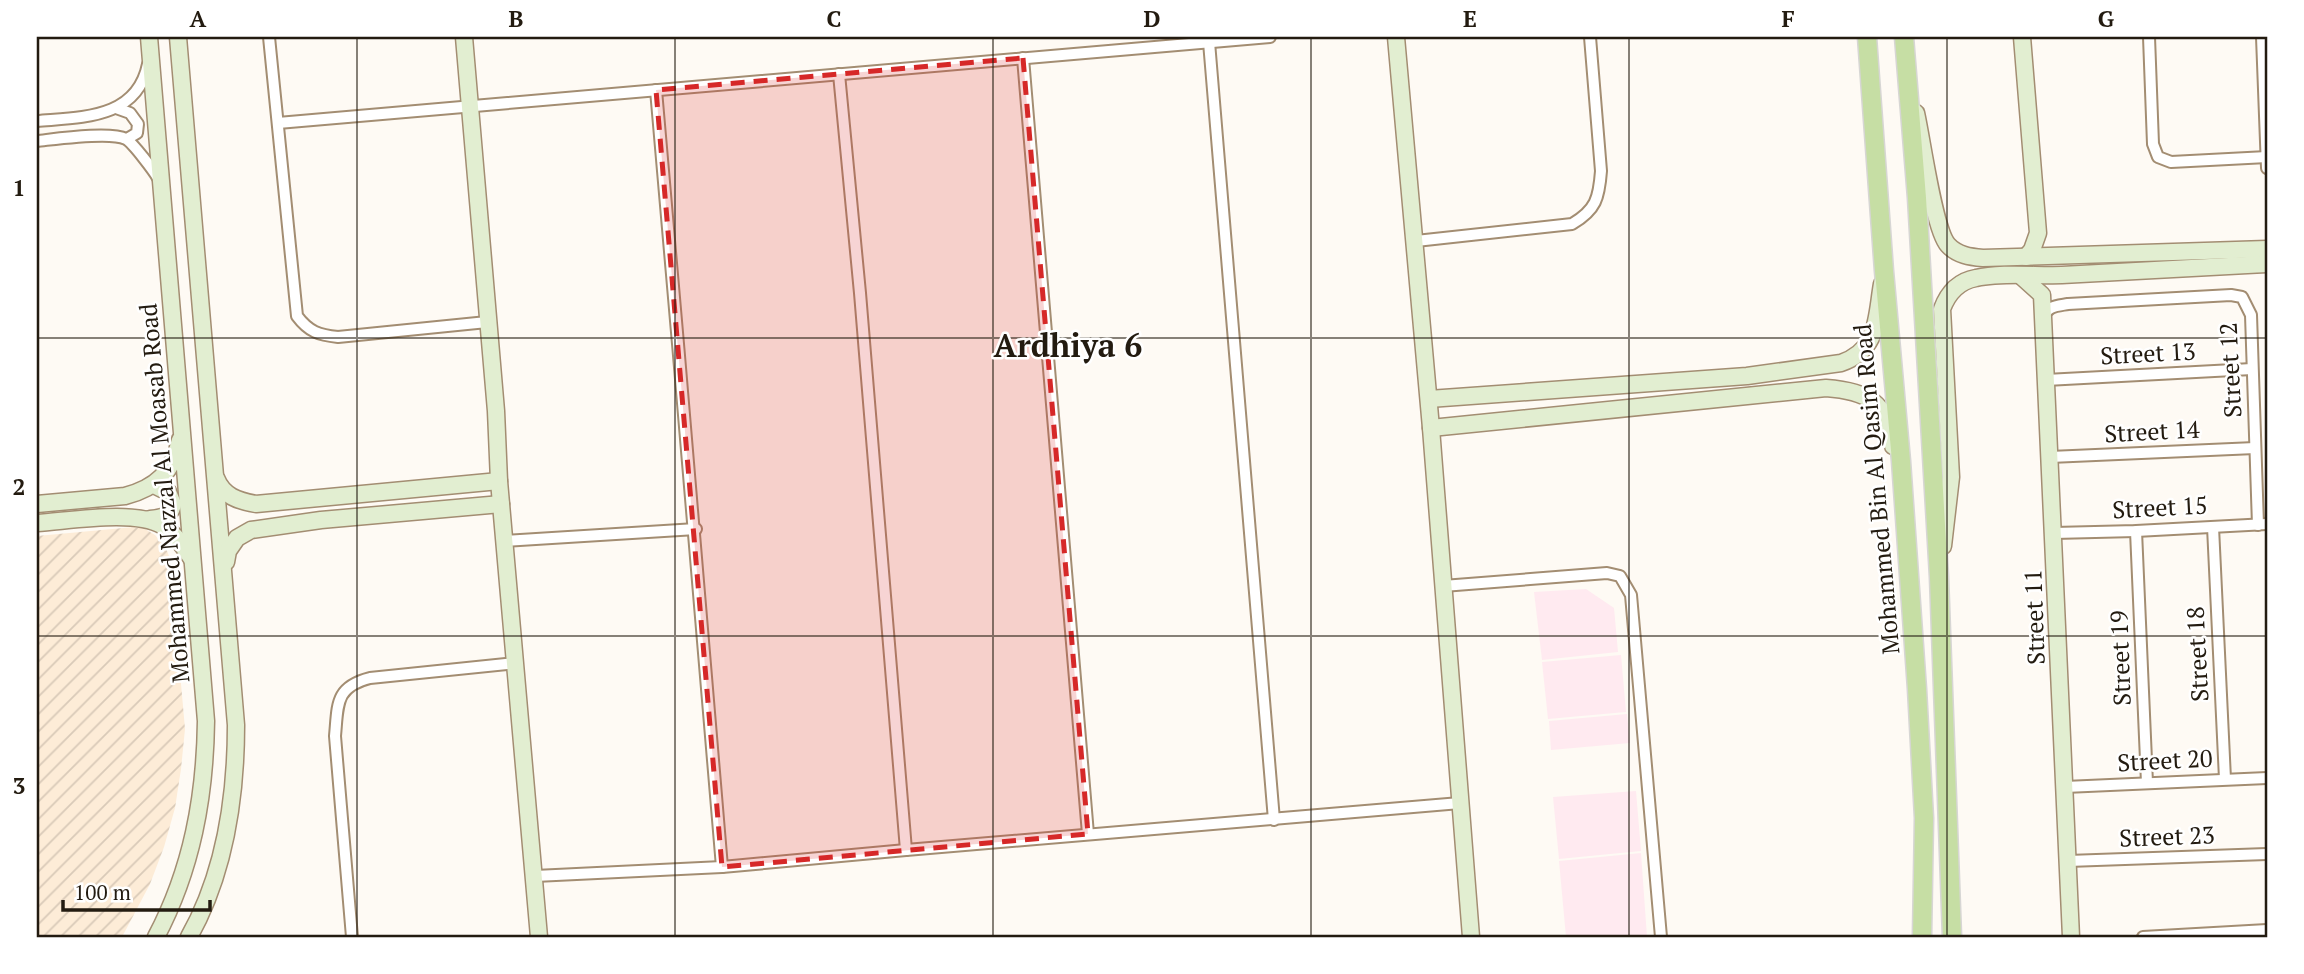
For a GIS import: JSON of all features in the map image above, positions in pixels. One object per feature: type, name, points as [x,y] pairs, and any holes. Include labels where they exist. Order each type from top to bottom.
[{"type":"main road","name":"Mohammed Bin Al Qasim Road","points":[[1867,37],[1917,689],[1924,818],[1922,937]]},
{"type":"main road","name":"Mohammed Bin Al Qasim Road","points":[[1904,37],[1917,198],[1939,577],[1952,937]]},
{"type":"main road","points":[[1924,818],[1935,809],[1943,815],[1945,937]]},
{"type":"street","name":"Mohammed Nazzal Al Moasab Road","points":[[178,37],[234,690],[236,763],[219,863],[189,937]]},
{"type":"street","points":[[270,37],[297,316],[306,328],[320,335],[338,337],[487,323]]},
{"type":"street","points":[[464,37],[496,411],[499,481],[540,937]]},
{"type":"street","points":[[278,123],[1270,37]]},
{"type":"street","points":[[1396,37],[1416,241],[1471,937]]},
{"type":"street","points":[[1416,241],[1572,224],[1594,206],[1600,189],[1601,171],[1590,37]]},
{"type":"street","points":[[2022,37],[2038,233],[2032,250],[2026,257]]},
{"type":"street","points":[[2149,37],[2153,144],[2158,157],[2171,162],[2267,157]]},
{"type":"street","points":[[2262,37],[2267,169]]},
{"type":"street","points":[[1209,42],[1275,820]]},
{"type":"street","name":"Mohammed Nazzal Al Moasab Road","points":[[150,44],[206,721],[204,778],[194,838],[173,902],[156,937]]},
{"type":"street","points":[[37,121],[95,115],[129,100],[145,76],[150,44]]},
{"type":"street","points":[[1023,58],[1088,834]]},
{"type":"street","points":[[1906,68],[1937,219],[1947,244],[1956,253],[1970,257],[2026,257],[2267,249]]},
{"type":"street","points":[[839,74],[906,849]]},
{"type":"street","points":[[656,90],[684,434],[696,529],[722,867]]},
{"type":"street","points":[[37,141],[94,136],[127,139],[137,133],[138,124],[130,113],[116,108]]},
{"type":"street","points":[[127,139],[150,164],[161,183]]},
{"type":"street","points":[[2009,257],[2004,267],[2042,295],[2079,264],[2043,242],[2038,233]]},
{"type":"street","points":[[1939,577],[1951,477],[1942,309],[1952,291],[1974,278],[2267,264]]},
{"type":"street","points":[[1429,399],[1746,376],[1853,359],[1868,345],[1874,331],[1884,271]]},
{"type":"street","name":"Street 11","points":[[2042,295],[2071,937]]},
{"type":"street","name":"Street 12","points":[[2043,320],[2049,308],[2068,304],[2231,295],[2242,297],[2251,315],[2255,448],[2263,524]]},
{"type":"street","points":[[1821,366],[1827,366],[1835,377],[1833,383],[1826,388]]},
{"type":"street","name":"Street 13","points":[[2046,380],[2252,369]]},
{"type":"street","points":[[1431,428],[1826,388],[1846,389],[1869,397],[1884,413],[1891,431],[1917,689]]},
{"type":"street","points":[[37,504],[125,496],[154,485],[175,458],[183,428]]},
{"type":"street","name":"Street 14","points":[[2050,457],[2255,448]]},
{"type":"street","points":[[214,472],[219,486],[226,493],[244,502],[273,504],[499,481]]},
{"type":"street","points":[[37,523],[117,517],[158,519],[169,514],[173,504],[168,492],[154,485]]},
{"type":"street","points":[[320,499],[321,520]]},
{"type":"street","points":[[224,572],[229,551],[237,538],[251,530],[321,520],[502,504]]},
{"type":"street","points":[[150,519],[172,533],[193,560]]},
{"type":"street","name":"Street 15","points":[[2054,533],[2263,524]]},
{"type":"street","name":"Street 18","points":[[2213,527],[2225,779]]},
{"type":"street","points":[[505,541],[696,529]]},
{"type":"street","name":"Street 19","points":[[2136,531],[2147,783]]},
{"type":"street","points":[[1443,586],[1607,573],[1620,576],[1630,595],[1661,937]]},
{"type":"street","points":[[352,937],[335,736],[338,705],[343,692],[354,682],[370,678],[516,663]]},
{"type":"street","name":"Street 20","points":[[2065,787],[2267,778]]},
{"type":"street","points":[[535,876],[722,867],[1460,803]]},
{"type":"street","name":"Street 23","points":[[2068,861],[2267,854]]},
{"type":"street","points":[[2143,937],[2267,930]]},
{"type":"highlighted area","points":[[1023,58],[1088,834],[722,867],[656,90]]},
{"type":"shaded area","points":[[134,527],[155,535],[166,548],[170,559],[185,729],[175,808],[150,884],[122,937],[37,937],[37,536]]},
{"type":"shaded area","points":[[1586,589],[1614,608],[1618,652],[1542,660],[1534,592]]},
{"type":"shaded area","points":[[1621,655],[1626,712],[1548,719],[1542,662]]},
{"type":"shaded area","points":[[1627,714],[1630,743],[1551,750],[1549,721]]},
{"type":"shaded area","points":[[1636,791],[1641,851],[1559,859],[1553,797]]},
{"type":"shaded area","points":[[1641,853],[1647,937],[1566,937],[1559,861]]},
{"type":"district","name":"Ardhiya 6","points":[[1068,346]]}]
